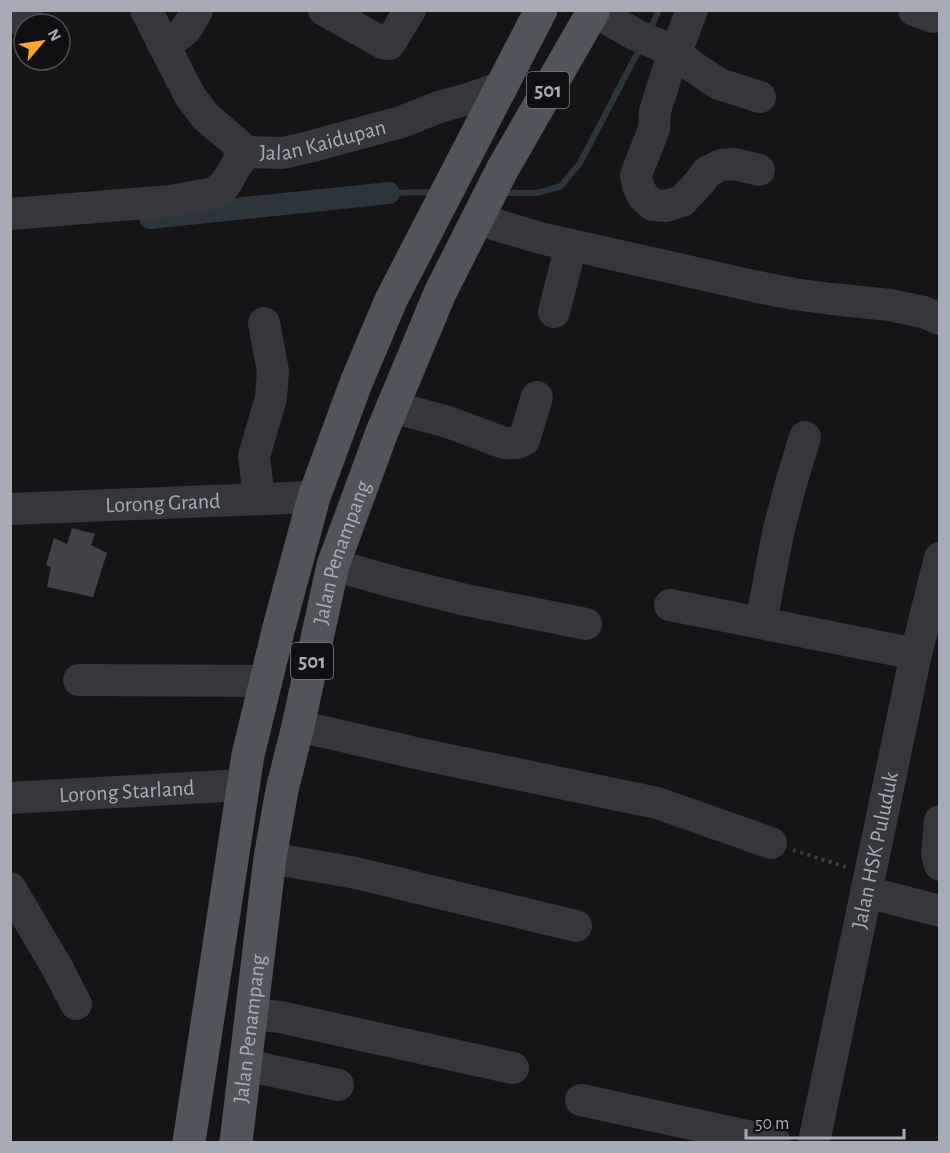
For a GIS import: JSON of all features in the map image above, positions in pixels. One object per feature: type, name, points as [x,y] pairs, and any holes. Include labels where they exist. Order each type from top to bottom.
[{"type":"main road","name":"Jalan Penampang","points":[[189,1143],[248,756],[314,497],[356,383],[391,300],[462,164],[475,111],[502,87],[541,10]]},
{"type":"main road","name":"Jalan Penampang","points":[[236,1143],[270,858],[282,790],[333,565],[392,407],[440,293],[502,170],[594,11]]},
{"type":"street","points":[[10,18],[27,10]]},
{"type":"street","name":"Jalan Kaidupan","points":[[146,10],[190,96],[205,116],[247,152],[283,153],[401,123],[439,107],[475,111]]},
{"type":"street","points":[[163,44],[183,34],[197,10]]},
{"type":"street","points":[[324,10],[383,43],[389,44],[410,10]]},
{"type":"street","points":[[657,43],[681,39],[692,10]]},
{"type":"street","points":[[594,11],[657,43],[719,84],[760,97]]},
{"type":"street","points":[[657,43],[654,129],[636,175],[643,196],[653,205],[666,206],[682,201],[707,172],[721,165],[735,164],[759,170]]},
{"type":"street","points":[[10,214],[171,201],[214,193],[225,185],[247,152]]},
{"type":"street","points":[[480,212],[540,238],[758,287],[794,294],[890,305],[923,312],[939,319]]},
{"type":"street","points":[[554,312],[572,245]]},
{"type":"street","points":[[259,499],[254,456],[271,398],[273,371],[264,323]]},
{"type":"street","points":[[392,407],[448,422],[504,443],[518,443],[524,440],[537,397]]},
{"type":"street","points":[[761,623],[778,532],[805,437]]},
{"type":"street","name":"Lorong Grand","points":[[10,509],[314,497]]},
{"type":"street","name":"Jalan HSK Puluduk","points":[[814,1143],[916,654],[939,558]]},
{"type":"street","points":[[333,565],[466,600],[586,624]]},
{"type":"street","points":[[670,605],[916,654]]},
{"type":"street","points":[[79,680],[266,681]]},
{"type":"street","points":[[298,726],[657,803],[771,843]]},
{"type":"street","name":"Lorong Starland","points":[[10,798],[243,785]]},
{"type":"street","points":[[939,821],[937,855],[939,865]]},
{"type":"street","points":[[270,858],[356,873],[576,926]]},
{"type":"street","points":[[868,883],[939,911]]},
{"type":"street","points":[[12,895],[58,969],[76,1004]]},
{"type":"street","points":[[252,1014],[280,1017],[513,1068]]},
{"type":"street","points":[[245,1065],[338,1085]]},
{"type":"street","points":[[581,1100],[775,1143]]},
{"type":"path","points":[[771,843],[868,883]]},
{"type":"building","points":[[72,528],[95,534],[91,545],[107,553],[93,597],[47,587],[51,567],[46,565],[54,538],[67,544]]},
{"type":"waterway","points":[[649,32],[659,10]]},
{"type":"waterway","points":[[503,193],[537,193],[561,186],[580,163],[641,46]]},
{"type":"waterway","points":[[389,193],[436,192]]},
{"type":"waterway","points":[[150,218],[389,193]]}]
